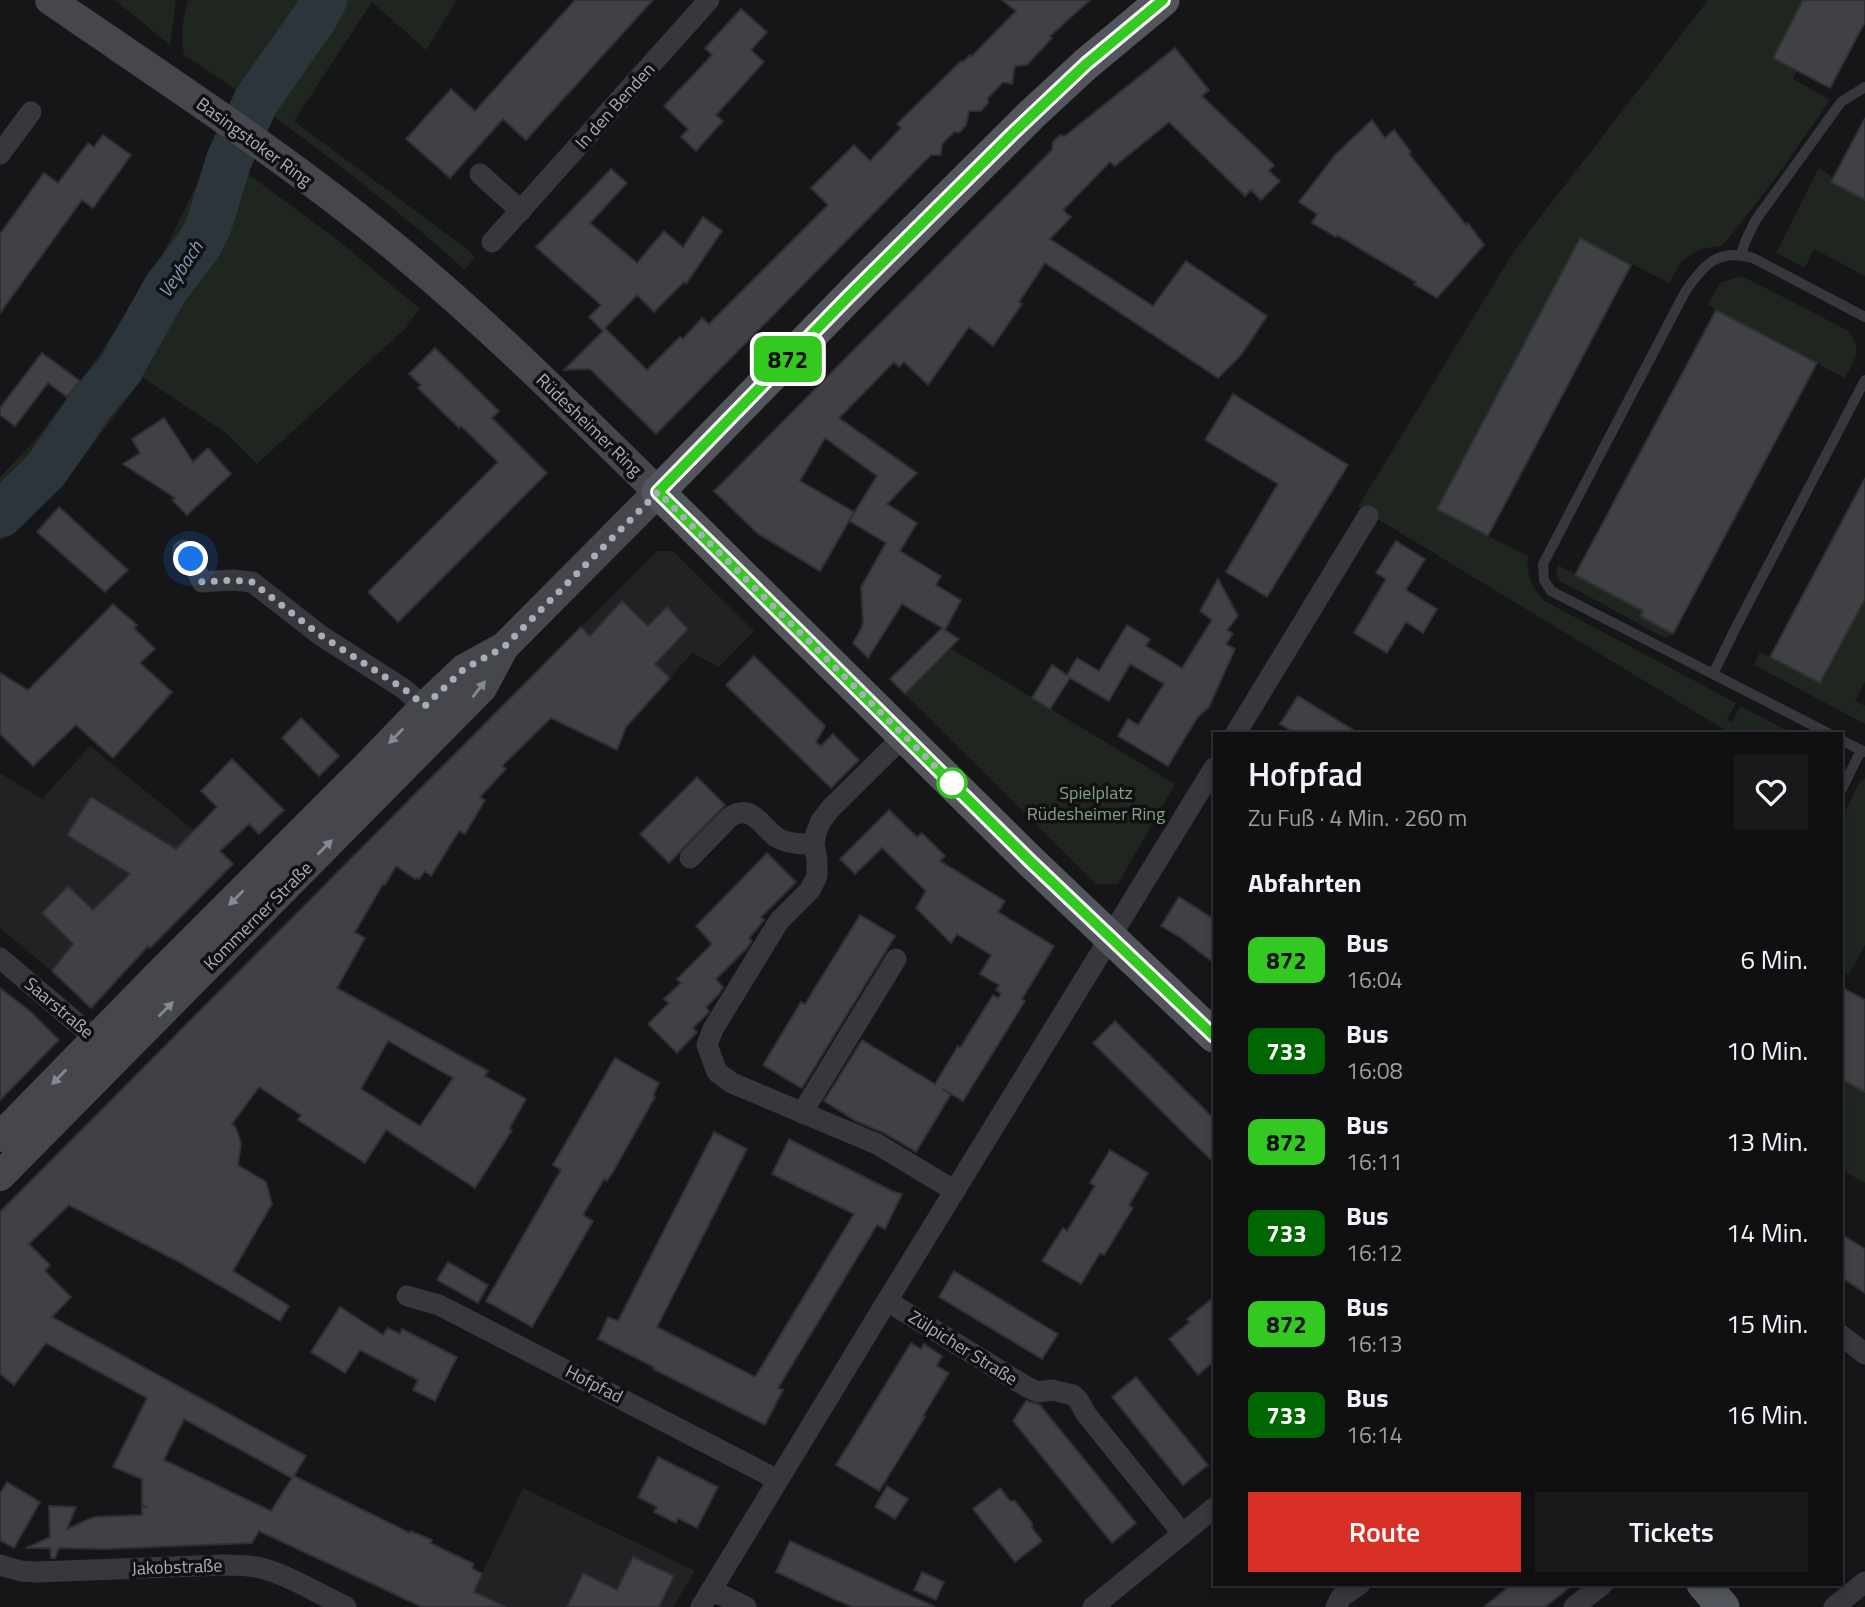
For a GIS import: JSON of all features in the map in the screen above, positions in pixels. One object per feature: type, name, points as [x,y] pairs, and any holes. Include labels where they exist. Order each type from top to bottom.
[{"type":"main road","name":"Kommerner Straße","points":[[658,492],[984,160],[1086,64],[1163,0]]},
{"type":"main road","name":"Rüdesheimer Ring","points":[[658,492],[1028,859],[1213,1035]]},
{"type":"main road","points":[[1705,1586],[1723,1607]]},
{"type":"street","name":"Basingstoker Ring","points":[[50,0],[272,153],[401,252],[451,295]]},
{"type":"street","name":"In den Benden","points":[[492,242],[709,0]]},
{"type":"street","points":[[0,153],[31,111]]},
{"type":"street","points":[[480,174],[521,211]]},
{"type":"street","name":"Rüdesheimer Ring","points":[[451,295],[517,354],[658,492]]},
{"type":"street","name":"Kommerner Straße","points":[[0,1176],[107,1048],[435,716],[482,688],[504,647],[658,492]]},
{"type":"street","points":[[1240,732],[1368,516]]},
{"type":"street","points":[[183,550],[191,559],[202,582],[252,582],[320,635],[404,689],[435,716]]},
{"type":"street","points":[[904,736],[821,821],[814,844],[817,876],[810,890],[779,921],[713,1029],[707,1045],[717,1072],[733,1083],[877,1144],[955,1191]]},
{"type":"street","points":[[746,1607],[706,1599],[1213,770]]},
{"type":"street","points":[[690,858],[735,814],[748,813],[755,816],[777,838],[792,843],[814,844]]},
{"type":"street","name":"Saarstraße","points":[[0,958],[107,1048]]},
{"type":"street","points":[[802,1112],[896,959]]},
{"type":"street","name":"Kommerner Straße","points":[[0,1137],[107,1048]]},
{"type":"street","name":"Hofpfad","points":[[407,1296],[439,1305],[778,1480]]},
{"type":"street","name":"Zülpicher Straße","points":[[887,1301],[1027,1387],[1038,1392],[1052,1390],[1073,1395],[1183,1534]]},
{"type":"street","points":[[1843,1337],[1865,1354]]},
{"type":"street","points":[[1093,1607],[1213,1509]]},
{"type":"street","name":"Jakobstraße","points":[[0,1565],[37,1572],[252,1566],[287,1578],[346,1607]]},
{"type":"street","points":[[1834,1607],[1865,1582]]},
{"type":"street","points":[[1336,1607],[1341,1597],[1357,1586]]},
{"type":"street","points":[[1574,1607],[1600,1586]]},
{"type":"lane","points":[[1741,254],[1755,221],[1841,102],[1865,87]]},
{"type":"lane","points":[[1826,732],[1551,591],[1542,571],[1543,564],[1685,292],[1713,260],[1726,254],[1741,254],[1768,264],[1865,317]]},
{"type":"lane","points":[[1713,674],[1865,380]]},
{"type":"lane","points":[[1843,741],[1863,751],[1843,786]]},
{"type":"shaded area","points":[[657,551],[673,551],[754,631],[719,667],[692,653],[657,692],[635,676],[581,627]]},
{"type":"shaded area","points":[[90,746],[211,844],[175,922],[91,1008],[67,984],[0,928],[0,773],[42,799]]},
{"type":"shaded area","points":[[523,1488],[695,1571],[673,1607],[466,1607]]},
{"type":"green space","points":[[115,0],[176,0],[170,45]]},
{"type":"green space","points":[[188,0],[457,0],[426,50],[372,2],[294,121],[468,250],[475,257],[465,270],[398,212],[328,157],[257,104],[184,55],[183,27]]},
{"type":"green space","points":[[1708,0],[1803,0],[1773,58],[1797,70],[1793,79],[1830,100],[1775,179],[1729,238],[1721,246],[1693,253],[1681,262],[1669,283],[1580,238],[1488,536],[1528,556],[1531,581],[1545,601],[1736,703],[1727,720],[1732,722],[1740,706],[1790,732],[1728,732],[1358,507],[1514,251]]},
{"type":"green space","points":[[214,149],[339,241],[420,309],[408,326],[257,464],[226,433],[143,378],[63,484],[22,526],[0,540],[0,477],[37,438],[100,354],[160,260]]},
{"type":"green space","points":[[1819,167],[1833,178],[1831,182],[1865,200],[1865,276],[1814,249],[1805,268],[1776,253]]},
{"type":"green space","points":[[1737,277],[1746,278],[1847,330],[1855,343],[1856,354],[1845,378],[1783,346],[1640,616],[1673,634],[1665,638],[1560,581],[1556,575],[1558,565],[1609,593],[1749,327],[1708,305],[1720,283]]},
{"type":"green space","points":[[1865,599],[1865,682],[1855,701],[1865,706],[1865,724],[1754,665],[1760,652],[1820,683]]},
{"type":"green space","name":"Spielplatz Rüdesheimer Ring","points":[[950,648],[1175,784],[1118,884],[1096,884],[905,694]]},
{"type":"green space","points":[[1865,778],[1865,945],[1849,975],[1843,971],[1843,815],[1861,780]]},
{"type":"green space","points":[[1843,1080],[1865,1092],[1865,1183],[1843,1170]]},
{"type":"building","points":[[575,0],[653,0],[526,140],[503,119],[450,178],[406,139],[451,89],[475,111]]},
{"type":"building","points":[[1002,0],[1090,0],[1050,36],[1052,38],[1027,65],[1015,66],[1012,84],[1003,82],[988,98],[988,103],[981,111],[969,111],[966,125],[942,144],[941,155],[931,155],[656,434],[590,369],[564,370],[603,331],[589,317],[601,305],[536,247],[611,169],[627,183],[590,223],[637,263],[664,231],[683,247],[703,217],[722,231],[686,284],[684,282],[654,312],[637,295],[605,328],[647,370],[680,337],[683,339],[702,318],[709,324],[828,205],[811,188],[854,145],[870,161],[901,128],[897,124],[961,61],[970,55],[971,57],[1016,11]]},
{"type":"building","points":[[1803,0],[1865,0],[1865,22],[1830,88],[1773,58]]},
{"type":"building","points":[[741,9],[767,32],[751,50],[764,62],[716,115],[723,121],[696,151],[681,137],[688,129],[664,106],[712,55],[705,48]]},
{"type":"building","points":[[1175,48],[1209,90],[1202,96],[1274,165],[1269,171],[1280,181],[1261,200],[1251,190],[1245,196],[1169,122],[1115,166],[1110,162],[1063,210],[1071,217],[1050,239],[1153,306],[1186,261],[1267,316],[1241,355],[1218,378],[1045,263],[1019,302],[1022,304],[993,346],[969,327],[928,385],[904,362],[899,367],[894,362],[839,418],[917,473],[887,504],[917,523],[900,551],[941,576],[936,585],[961,600],[945,630],[959,639],[905,694],[890,679],[942,628],[902,604],[868,658],[853,643],[863,622],[861,587],[886,543],[849,521],[820,571],[757,533],[714,491],[1052,150],[1053,142],[1060,135],[1065,136]],"holes":[[[825,438],[877,476],[849,521],[854,512],[800,481]]]},
{"type":"building","points":[[1865,118],[1865,200],[1831,182]]},
{"type":"building","points":[[1372,120],[1385,138],[1394,130],[1411,152],[1409,154],[1484,245],[1437,298],[1414,284],[1416,282],[1312,223],[1317,214],[1299,202],[1335,155]]},
{"type":"building","points":[[103,135],[131,155],[93,208],[82,200],[0,313],[0,234],[44,173],[58,183],[88,143],[94,147]]},
{"type":"building","points":[[1580,238],[1631,265],[1488,536],[1437,509]]},
{"type":"building","points":[[1716,310],[1817,363],[1673,634],[1640,616],[1643,611],[1575,575]]},
{"type":"building","points":[[435,348],[499,411],[492,418],[547,473],[398,622],[368,592],[498,462],[418,388],[421,385],[409,374]]},
{"type":"building","points":[[42,353],[80,381],[67,397],[48,383],[15,426],[0,415],[0,408]]},
{"type":"building","points":[[1233,394],[1348,465],[1267,597],[1226,572],[1278,484],[1205,440]]},
{"type":"building","points":[[164,418],[193,462],[208,448],[231,474],[187,515],[172,500],[175,498],[123,464],[140,453],[132,439]]},
{"type":"building","points":[[1865,478],[1865,599],[1820,683],[1770,657]]},
{"type":"building","points":[[59,507],[128,570],[105,592],[37,532]]},
{"type":"building","points":[[1396,541],[1425,559],[1406,590],[1437,609],[1423,633],[1406,622],[1387,653],[1354,633],[1386,579],[1376,573]]},
{"type":"building","points":[[1218,579],[1238,616],[1227,630],[1233,634],[1226,644],[1235,649],[1209,707],[1197,718],[1168,766],[1118,736],[1128,719],[1138,725],[1164,684],[1130,664],[1109,701],[1070,678],[1050,709],[1032,698],[1052,665],[1067,675],[1077,658],[1099,671],[1127,625],[1150,639],[1146,646],[1182,668],[1212,620],[1200,611]]},
{"type":"building","points":[[622,601],[648,626],[667,607],[688,629],[655,664],[670,678],[626,727],[617,750],[551,718],[502,766],[506,769],[480,797],[485,800],[465,834],[459,831],[431,876],[425,871],[419,879],[415,879],[396,866],[355,932],[365,938],[337,988],[488,1071],[485,1076],[526,1099],[509,1129],[512,1130],[475,1188],[386,1130],[365,1163],[298,1120],[301,1115],[259,1087],[232,1124],[241,1143],[238,1165],[266,1182],[272,1204],[233,1271],[289,1306],[280,1321],[181,1263],[69,1205],[29,1244],[50,1265],[45,1271],[71,1297],[52,1317],[306,1456],[294,1476],[410,1533],[411,1531],[432,1540],[430,1543],[474,1564],[472,1568],[482,1574],[474,1592],[506,1607],[422,1607],[259,1531],[252,1543],[106,1549],[59,1548],[55,1558],[51,1558],[50,1548],[26,1548],[50,1537],[49,1506],[76,1507],[67,1529],[94,1517],[142,1515],[142,1507],[148,1507],[142,1505],[142,1479],[113,1467],[147,1398],[46,1343],[14,1385],[0,1374],[0,1212],[581,627],[590,636]],"holes":[[[388,1041],[453,1078],[420,1126],[361,1089]],[[184,1419],[292,1478],[271,1511],[164,1460]]]},
{"type":"building","points":[[113,604],[137,625],[134,628],[155,649],[140,663],[172,692],[113,758],[76,725],[33,766],[0,734],[0,673],[28,690]]},
{"type":"building","points":[[754,656],[825,726],[816,742],[821,746],[833,734],[859,760],[831,788],[726,685]]},
{"type":"building","points":[[1298,696],[1356,732],[1293,732],[1280,724]]},
{"type":"building","points":[[301,718],[339,756],[319,776],[282,738]]},
{"type":"building","points":[[232,759],[284,810],[259,834],[249,824],[220,851],[233,864],[150,948],[148,946],[91,1008],[52,971],[73,944],[42,913],[68,886],[93,910],[130,874],[67,835],[91,797],[176,849],[217,807],[201,791]]},
{"type":"building","points":[[697,777],[725,805],[669,863],[640,834]]},
{"type":"building","points":[[889,810],[917,837],[922,833],[945,856],[940,861],[1005,901],[998,912],[1054,946],[1022,999],[1025,1001],[963,1101],[951,1094],[916,1152],[824,1101],[862,1040],[935,1084],[993,995],[998,998],[1001,994],[996,990],[999,985],[980,974],[991,955],[957,934],[951,943],[916,908],[926,891],[882,848],[855,874],[840,859]]},
{"type":"building","points":[[767,853],[796,882],[761,917],[764,920],[749,938],[752,941],[747,948],[716,979],[723,987],[706,1007],[709,1011],[707,1014],[693,1028],[697,1032],[677,1053],[648,1024],[669,1003],[664,999],[681,983],[677,979],[712,944],[696,926]]},
{"type":"building","points":[[1179,897],[1213,918],[1213,962],[1181,938],[1161,926]]},
{"type":"building","points":[[860,915],[895,936],[802,1088],[763,1065],[801,1002],[805,1004]]},
{"type":"building","points":[[0,988],[31,1012],[59,1040],[0,1100]]},
{"type":"building","points":[[1843,988],[1865,1000],[1865,1092],[1843,1080]]},
{"type":"building","points":[[1115,1021],[1213,1118],[1213,1162],[1093,1043]]},
{"type":"building","points":[[615,1058],[659,1083],[653,1096],[655,1097],[614,1170],[607,1181],[604,1179],[583,1215],[593,1221],[532,1327],[486,1301],[561,1170],[553,1165]]},
{"type":"building","points":[[714,1132],[747,1149],[657,1327],[755,1377],[854,1214],[772,1174],[789,1139],[902,1194],[885,1229],[877,1225],[778,1388],[783,1390],[765,1425],[598,1339],[608,1317],[618,1321]]},
{"type":"building","points":[[1110,1150],[1148,1173],[1129,1205],[1133,1208],[1104,1255],[1100,1253],[1081,1284],[1042,1261],[1063,1228],[1067,1231],[1095,1186],[1090,1183]]},
{"type":"building","points":[[1843,1235],[1865,1249],[1865,1293],[1843,1278]]},
{"type":"building","points":[[448,1262],[488,1285],[478,1303],[437,1280]]},
{"type":"building","points":[[954,1271],[1058,1334],[1042,1359],[939,1297]]},
{"type":"building","points":[[1213,1298],[1213,1362],[1198,1375],[1169,1339],[1190,1322],[1187,1319]]},
{"type":"building","points":[[340,1307],[383,1335],[388,1328],[400,1334],[402,1329],[457,1357],[435,1401],[413,1390],[418,1380],[360,1350],[345,1373],[311,1352]]},
{"type":"building","points":[[911,1343],[921,1349],[924,1344],[942,1356],[937,1366],[949,1373],[879,1491],[836,1465]]},
{"type":"building","points":[[1136,1377],[1208,1465],[1183,1485],[1112,1397]]},
{"type":"building","points":[[1026,1401],[1040,1405],[1136,1523],[1112,1543],[1013,1421]]},
{"type":"building","points":[[658,1457],[718,1487],[697,1528],[678,1518],[676,1523],[654,1512],[657,1507],[638,1497]]},
{"type":"building","points":[[7,1482],[40,1502],[14,1548],[0,1540],[0,1494]]},
{"type":"building","points":[[887,1486],[908,1499],[895,1519],[875,1507]]},
{"type":"building","points":[[1000,1488],[1010,1501],[1015,1501],[1042,1541],[1015,1562],[973,1509]]},
{"type":"building","points":[[790,1541],[935,1607],[852,1607],[834,1599],[776,1572]]},
{"type":"building","points":[[633,1557],[674,1576],[659,1607],[567,1607],[583,1573],[617,1590]]},
{"type":"building","points":[[922,1572],[944,1582],[936,1600],[914,1590]]},
{"type":"building","points":[[1510,1586],[1571,1586],[1545,1607],[1484,1607]]},
{"type":"waterway","name":"Veybach","points":[[0,515],[46,470],[92,403],[119,371],[166,288],[199,245],[209,225],[229,160],[256,101],[324,0]]},
{"type":"bus line","name":"872","points":[[1163,0],[1086,64],[1012,134],[658,492],[1028,859],[1213,1035]]},
{"type":"route","points":[[191,559],[202,582],[252,582],[320,635],[404,689],[425,706],[464,669],[504,647],[658,492],[952,783]]}]
